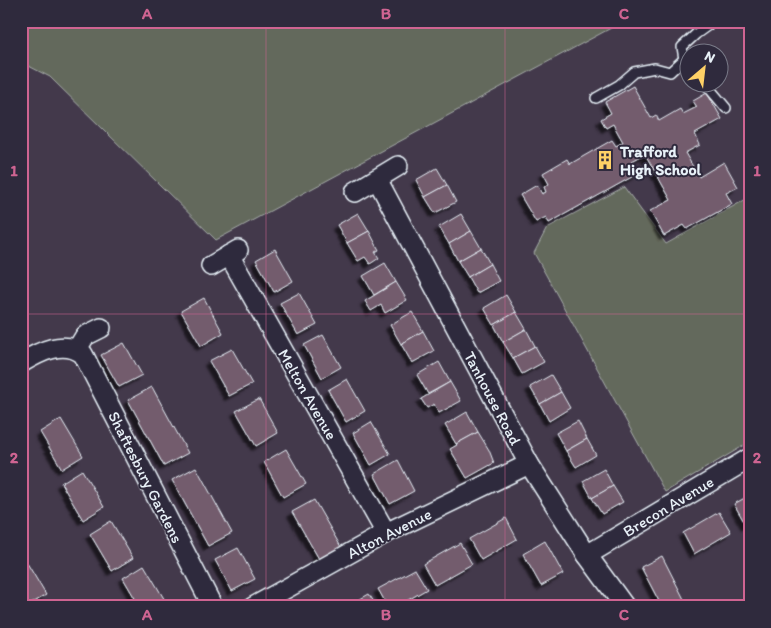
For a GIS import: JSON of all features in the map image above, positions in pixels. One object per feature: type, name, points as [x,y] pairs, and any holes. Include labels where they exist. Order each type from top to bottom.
[{"type":"street","points":[[355,192],[398,166]]},
{"type":"street","name":"Tanhouse Road","points":[[377,179],[529,464],[587,555],[625,607]]},
{"type":"street","name":"Melton Avenue","points":[[211,266],[234,253],[386,533]]},
{"type":"street","points":[[21,363],[41,351],[67,347],[77,349],[85,336],[101,328]]},
{"type":"street","name":"Shaftesbury Gardens","points":[[77,349],[83,354],[213,607]]},
{"type":"street","name":"Brecon Avenue","points":[[587,555],[750,458]]},
{"type":"street","name":"Alton Avenue","points":[[253,607],[386,533],[529,464]]},
{"type":"lane","points":[[687,42],[714,21]]},
{"type":"lane","points":[[596,98],[619,85],[634,72],[655,68],[670,72],[678,68]]},
{"type":"lane","points":[[712,92],[726,108]]},
{"type":"green space","points":[[21,21],[624,21],[216,240],[50,77],[21,62]]},
{"type":"green space","points":[[624,187],[666,244],[750,197],[750,442],[665,492],[534,253],[547,228]]},
{"type":"building","name":"Trafford High School","points":[[633,86],[651,118],[656,115],[659,121],[680,109],[683,114],[697,107],[693,101],[707,93],[722,119],[695,134],[700,145],[685,153],[699,177],[724,162],[738,187],[726,193],[732,204],[687,229],[684,225],[664,236],[650,211],[671,200],[645,154],[632,161],[639,173],[549,223],[546,217],[536,222],[520,195],[537,185],[542,194],[546,192],[544,187],[549,184],[543,173],[567,159],[570,164],[612,140],[616,146],[623,142],[613,124],[606,128],[601,119],[611,113],[605,102]]},
{"type":"building","points":[[437,168],[447,185],[425,197],[416,180]]},
{"type":"building","points":[[447,185],[456,202],[435,213],[425,197]]},
{"type":"building","points":[[358,213],[369,231],[347,243],[337,225]]},
{"type":"building","points":[[461,214],[471,231],[449,244],[439,227]]},
{"type":"building","points":[[369,231],[379,250],[375,252],[379,258],[370,264],[365,257],[358,261],[347,243]]},
{"type":"building","points":[[471,231],[481,248],[458,261],[449,244]]},
{"type":"building","points":[[481,248],[490,264],[468,277],[458,261]]},
{"type":"building","points":[[275,249],[293,281],[274,292],[256,260]]},
{"type":"building","points":[[385,263],[396,282],[374,295],[363,276]]},
{"type":"building","points":[[490,264],[499,281],[477,293],[468,277]]},
{"type":"building","points":[[396,282],[407,300],[385,313],[381,305],[371,311],[365,301]]},
{"type":"building","points":[[299,293],[317,325],[298,335],[280,303]]},
{"type":"building","points":[[506,295],[516,312],[494,325],[484,308]]},
{"type":"building","points":[[204,298],[223,333],[201,346],[181,311]]},
{"type":"building","points":[[412,312],[423,331],[401,344],[390,325]]},
{"type":"building","points":[[516,312],[526,329],[503,342],[494,325]]},
{"type":"building","points":[[526,329],[535,346],[513,358],[503,342]]},
{"type":"building","points":[[423,331],[434,351],[412,363],[401,344]]},
{"type":"building","points":[[323,335],[341,367],[322,378],[304,345]]},
{"type":"building","points":[[124,343],[142,375],[119,387],[101,355]]},
{"type":"building","points":[[535,346],[544,362],[522,374],[513,358]]},
{"type":"building","points":[[232,349],[252,384],[229,396],[209,361]]},
{"type":"building","points":[[439,362],[450,382],[428,394],[417,375]]},
{"type":"building","points":[[551,375],[561,392],[540,404],[530,387]]},
{"type":"building","points":[[347,379],[365,411],[346,422],[328,390]]},
{"type":"building","points":[[450,382],[461,401],[439,413],[434,404],[427,408],[421,399]]},
{"type":"building","points":[[152,387],[188,453],[164,466],[128,400]]},
{"type":"building","points":[[561,392],[570,408],[549,421],[540,404]]},
{"type":"building","points":[[259,399],[278,433],[256,446],[236,411]]},
{"type":"building","points":[[467,412],[478,432],[456,444],[445,425]]},
{"type":"building","points":[[61,419],[83,456],[62,469],[40,432]]},
{"type":"building","points":[[578,421],[587,439],[566,451],[556,433]]},
{"type":"building","points":[[371,422],[390,454],[371,465],[353,433]]},
{"type":"building","points":[[478,432],[489,450],[494,463],[467,478],[450,449]]},
{"type":"building","points":[[587,439],[596,455],[576,467],[566,451]]},
{"type":"building","points":[[286,449],[306,484],[283,497],[264,462]]},
{"type":"building","points":[[398,460],[414,491],[390,504],[374,474]]},
{"type":"building","points":[[196,467],[232,533],[208,546],[172,480]]},
{"type":"building","points":[[604,469],[613,486],[592,498],[583,481]]},
{"type":"building","points":[[82,470],[104,507],[83,520],[61,483]]},
{"type":"building","points":[[613,486],[623,502],[602,514],[592,498]]},
{"type":"building","points":[[750,495],[750,523],[746,525],[734,504]]},
{"type":"building","points":[[314,500],[341,547],[319,559],[292,512]]},
{"type":"building","points":[[719,512],[731,532],[694,554],[683,533]]},
{"type":"building","points":[[506,518],[517,539],[481,560],[469,539]]},
{"type":"building","points":[[111,521],[133,558],[112,571],[90,534]]},
{"type":"building","points":[[545,541],[563,574],[541,586],[523,554]]},
{"type":"building","points":[[460,543],[472,564],[435,585],[423,564]]},
{"type":"building","points":[[238,548],[255,579],[232,591],[215,560]]},
{"type":"building","points":[[662,556],[688,607],[662,607],[641,567]]},
{"type":"building","points":[[24,558],[46,595],[26,607],[21,602],[21,560]]},
{"type":"building","points":[[144,565],[166,602],[159,607],[140,607],[123,578]]},
{"type":"building","points":[[415,569],[427,589],[396,607],[388,607],[378,589]]},
{"type":"building","points":[[369,594],[377,607],[346,607]]},
{"type":"building","points":[[547,601],[550,607],[535,607]]},
{"type":"place","name":"Trafford High School","points":[[605,160]]}]
